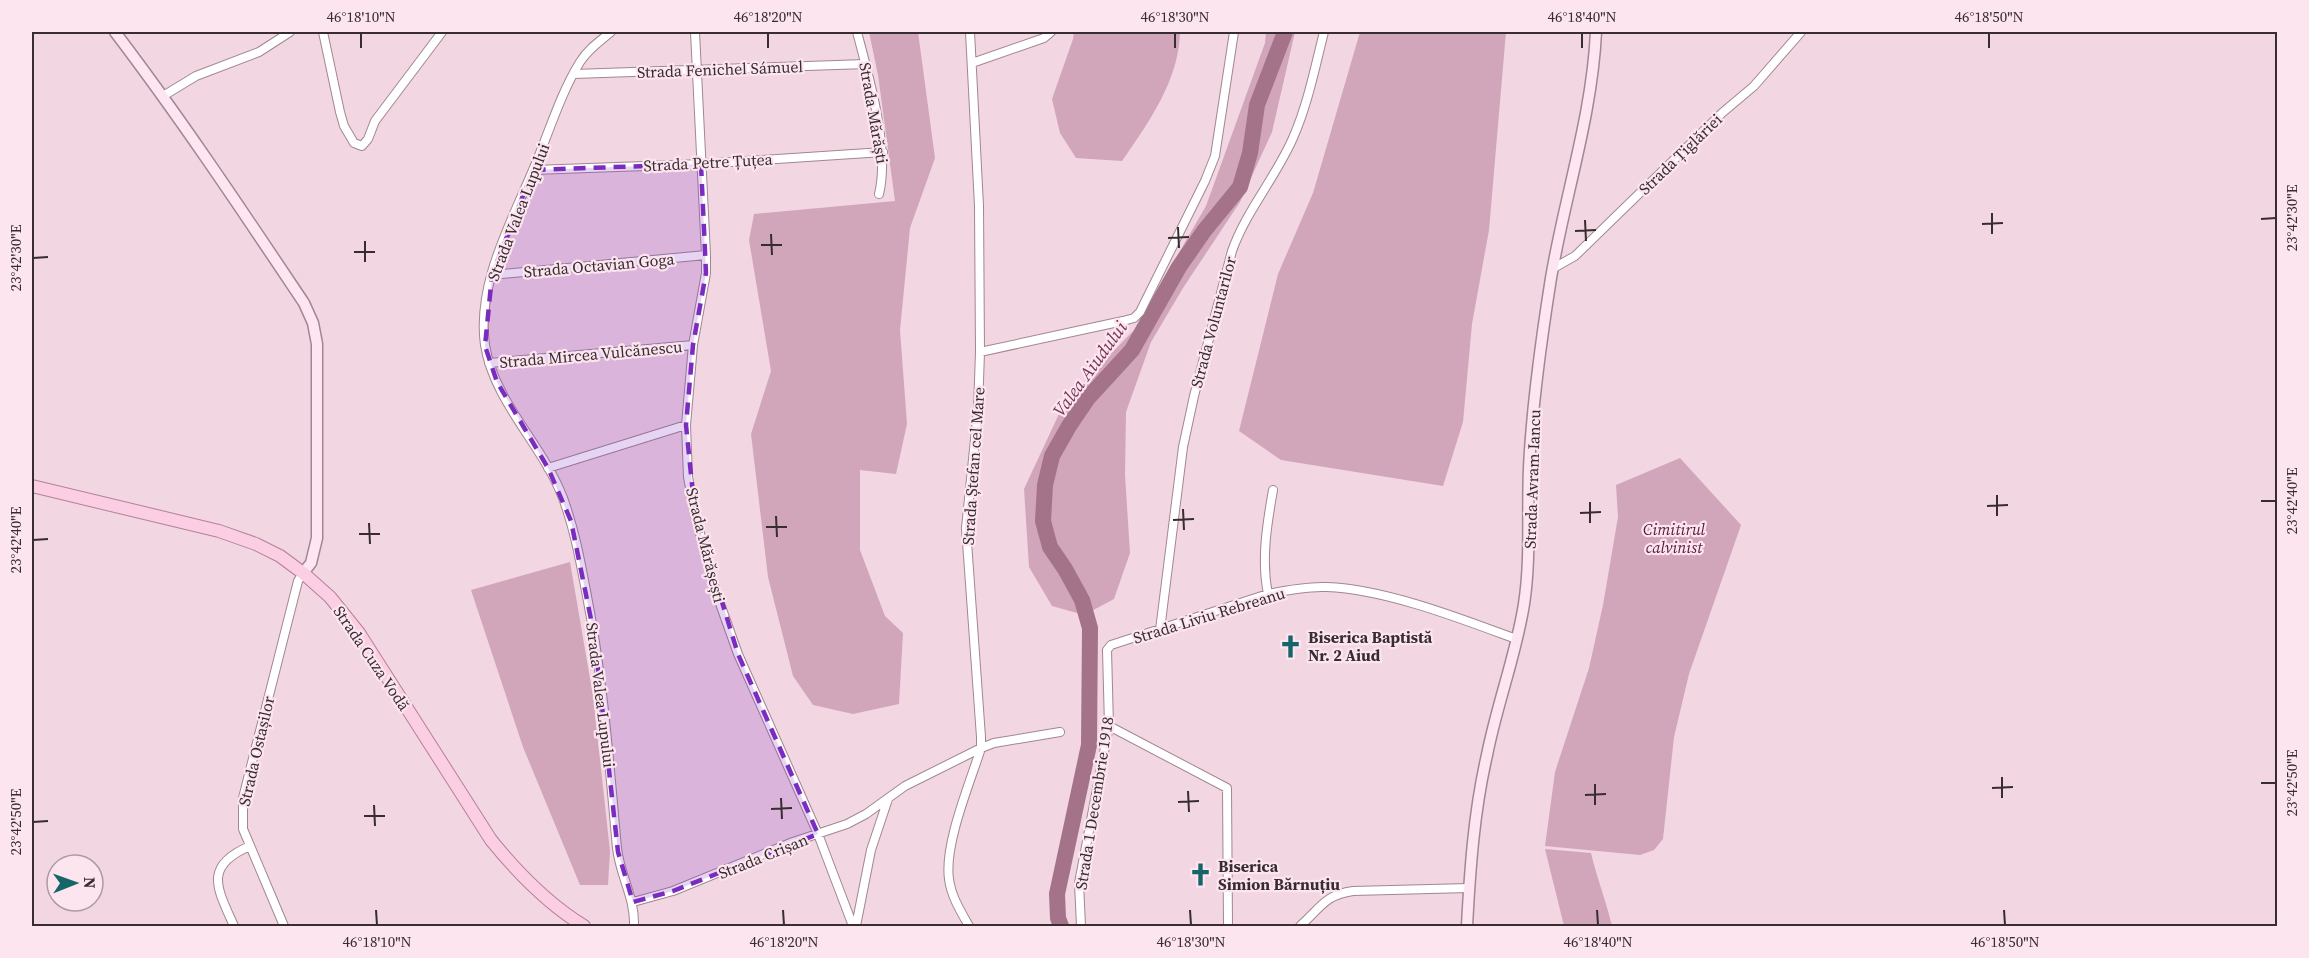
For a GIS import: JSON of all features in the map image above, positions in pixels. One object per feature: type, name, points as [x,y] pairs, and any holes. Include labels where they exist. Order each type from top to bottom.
[{"type":"main road","points":[[115,32],[163,96],[304,303],[313,323],[318,374],[317,538],[311,563],[303,573]]},
{"type":"main road","name":"Strada Avram Iancu","points":[[1467,927],[1473,837],[1486,756],[1524,605],[1529,559],[1530,443],[1544,321],[1552,269],[1590,91],[1596,32]]},
{"type":"main road","name":"Strada Cuza Vodă","points":[[32,486],[219,531],[256,544],[280,556],[303,573],[330,597],[359,633],[490,840],[532,885],[584,927]]},
{"type":"street","points":[[163,96],[196,76],[259,52],[290,32]]},
{"type":"street","points":[[323,32],[344,126],[349,137],[358,146],[366,144],[375,121],[442,32]]},
{"type":"street","name":"Strada Valea Lupului","points":[[611,32],[586,53],[574,74],[500,249],[492,275],[483,328],[489,363],[504,394],[548,468],[562,495],[571,521],[590,612],[606,717],[618,852],[633,902],[634,927]]},
{"type":"street","name":"Strada Mărășești","points":[[695,32],[706,273],[693,345],[686,425],[688,477],[713,584],[738,654],[818,834],[855,927]]},
{"type":"street","name":"Strada Mărăști","points":[[857,32],[866,64],[883,152],[884,174],[879,194]]},
{"type":"street","name":"Strada Ștefan cel Mare","points":[[969,927],[953,894],[948,865],[950,848],[981,748],[966,528],[978,410],[980,352],[979,196],[970,32]]},
{"type":"street","points":[[972,63],[1044,38],[1051,32]]},
{"type":"street","points":[[980,352],[1134,318],[1140,312],[1205,181],[1215,156],[1234,32]]},
{"type":"street","name":"Strada Voluntarilor","points":[[1160,630],[1184,447],[1194,396],[1229,260],[1237,235],[1293,138],[1305,104],[1324,32]]},
{"type":"street","name":"Strada Țiglăriei","points":[[1552,269],[1575,256],[1722,113],[1754,86],[1801,32]]},
{"type":"street","name":"Strada Fenichel Sámuel","points":[[574,74],[866,64]]},
{"type":"street","name":"Strada Petre Țuțea","points":[[533,170],[701,164],[883,152]]},
{"type":"street","name":"Strada Octavian Goga","points":[[492,275],[706,255]]},
{"type":"street","name":"Strada Mircea Vulcănescu","points":[[489,363],[693,345]]},
{"type":"street","points":[[548,468],[686,425]]},
{"type":"street","points":[[1268,594],[1265,578],[1265,552],[1273,490]]},
{"type":"street","name":"Strada Ostașilor","points":[[284,927],[243,829],[243,798],[298,581],[303,573]]},
{"type":"street","name":"Strada Liviu Rebreanu","points":[[1111,645],[1268,594],[1286,590],[1326,587],[1358,590],[1441,613],[1516,639]]},
{"type":"street","name":"Strada 1 Decembrie 1918","points":[[1081,927],[1079,883],[1109,726],[1107,650],[1111,645]]},
{"type":"street","points":[[1109,726],[1227,788],[1228,927]]},
{"type":"street","name":"Strada Crișan","points":[[633,902],[673,891],[857,819],[905,786],[981,748],[994,743],[1060,732]]},
{"type":"street","points":[[855,927],[871,850],[888,799]]},
{"type":"street","points":[[234,927],[221,897],[218,874],[221,865],[228,857],[250,846]]},
{"type":"street","points":[[1300,927],[1337,893],[1469,888]]},
{"type":"highlighted area","points":[[701,164],[706,273],[693,345],[686,425],[695,514],[738,654],[818,834],[673,891],[633,902],[618,852],[594,634],[571,521],[548,468],[497,382],[485,346],[492,275],[533,170]]},
{"type":"green space","points":[[869,32],[918,32],[935,158],[910,228],[900,330],[907,424],[896,474],[860,470],[860,550],[885,616],[903,633],[899,704],[853,714],[813,705],[793,676],[768,577],[751,434],[771,371],[749,240],[754,214],[895,201],[878,75]]},
{"type":"green space","points":[[1074,32],[1180,32],[1174,67],[1161,100],[1122,161],[1076,158],[1060,133],[1052,99]]},
{"type":"green space","points":[[1266,32],[1295,32],[1272,132],[1240,202],[1183,288],[1151,342],[1126,412],[1125,475],[1130,553],[1114,599],[1084,615],[1052,606],[1029,567],[1024,489],[1065,401],[1134,330],[1206,206],[1265,43]]},
{"type":"green space","points":[[1360,32],[1506,32],[1489,230],[1472,324],[1463,422],[1443,486],[1281,460],[1239,431],[1278,274],[1313,193]]},
{"type":"green space","name":"Cimitirul calvinist","points":[[1680,458],[1741,525],[1689,674],[1674,737],[1663,839],[1654,850],[1640,855],[1545,846],[1555,772],[1589,668],[1603,605],[1618,517],[1616,485]]},
{"type":"green space","points":[[570,562],[593,696],[610,851],[608,885],[580,885],[523,747],[471,590]]},
{"type":"green space","points":[[1545,849],[1591,853],[1612,926],[1564,926]]},
{"type":"waterway","name":"Valea Aiudului","points":[[1061,926],[1058,918],[1057,894],[1089,745],[1090,628],[1082,600],[1050,547],[1043,521],[1045,485],[1052,456],[1088,398],[1132,350],[1179,267],[1204,231],[1240,187],[1250,153],[1257,105],[1285,32]]},
{"type":"place","name":"Biserica Baptistă Nr. 2 Aiud","points":[[1290,646]]},
{"type":"place","name":"Biserica Simion Bărnuțiu","points":[[1200,875]]}]
